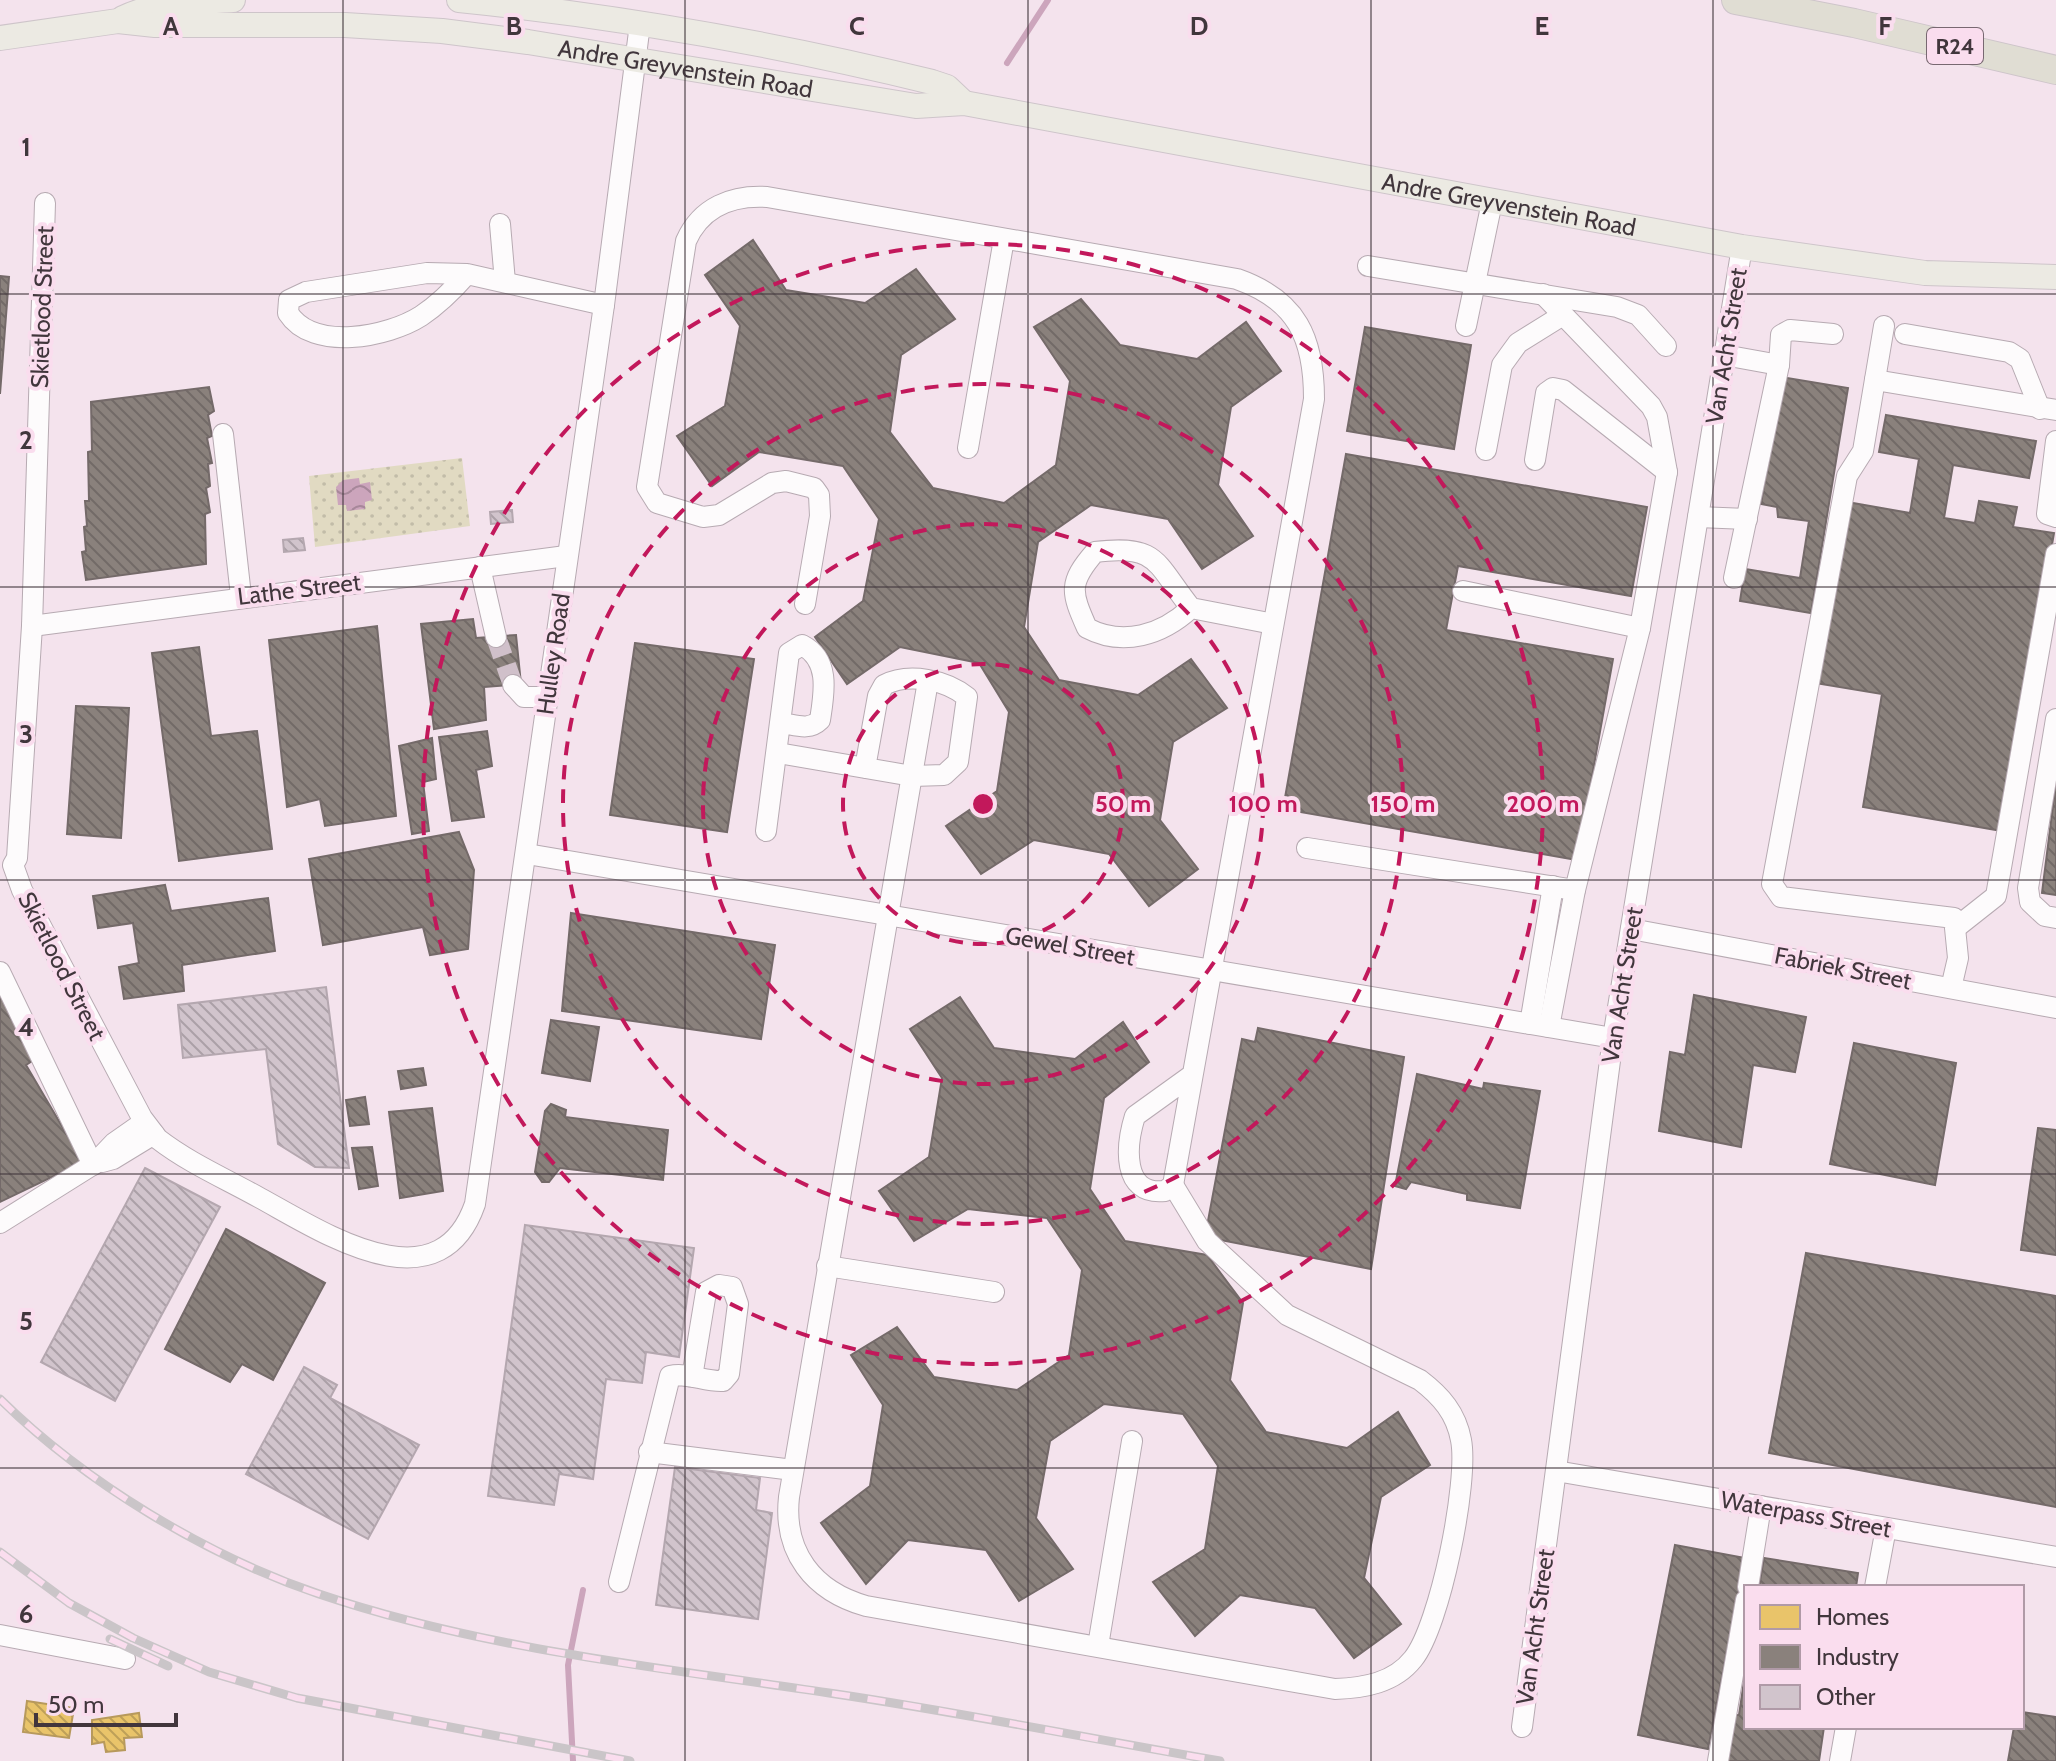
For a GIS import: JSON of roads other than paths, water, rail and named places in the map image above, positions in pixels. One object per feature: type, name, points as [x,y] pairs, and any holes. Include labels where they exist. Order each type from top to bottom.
[{"type":"highway","name":"R24","points":[[1736,0],[1854,23],[2056,70]]},
{"type":"highway","points":[[1794,0],[1822,7],[1854,23]]},
{"type":"main road","name":"Andre Greyvenstein Road","points":[[0,38],[118,21],[153,9],[233,0]]},
{"type":"main road","name":"Andre Greyvenstein Road","points":[[459,0],[640,24],[911,76],[947,87],[964,103]]},
{"type":"main road","name":"Andre Greyvenstein Road","points":[[118,21],[155,25],[345,25],[442,31],[916,106],[964,103],[1742,247],[1925,273],[2056,277]]},
{"type":"street","name":"Hulley Road","points":[[419,1255],[435,1251],[458,1236],[468,1224],[475,1204],[604,305],[640,24]]},
{"type":"street","points":[[805,604],[820,516],[819,495],[814,488],[786,481],[772,483],[759,488],[734,509],[703,517],[657,503],[647,487],[680,264],[690,231],[719,204],[750,196],[1237,279],[1266,289],[1286,307],[1305,332],[1314,365],[1314,399],[1173,1185],[1207,1241],[1287,1315],[1398,1368],[1439,1394],[1451,1411],[1461,1437],[1464,1466],[1437,1610],[1427,1639],[1411,1662],[1386,1680],[1363,1688],[1335,1689],[866,1606],[836,1595],[808,1573],[791,1543],[787,1512],[793,1470],[928,681]]},
{"type":"street","points":[[1466,326],[1492,202]]},
{"type":"street","name":"Skietlood Street","points":[[45,203],[32,626],[17,858],[7,867],[149,1128],[172,1149],[343,1243],[384,1256],[419,1255]]},
{"type":"street","points":[[500,224],[505,282]]},
{"type":"street","points":[[968,448],[1004,239]]},
{"type":"street","name":"Van Acht Street","points":[[1522,1727],[1613,1038],[1742,247]]},
{"type":"street","points":[[1368,266],[1629,311],[1666,346]]},
{"type":"street","points":[[467,274],[442,301],[418,318],[388,329],[329,336],[300,325],[288,313],[289,300],[306,292],[427,273],[467,274],[604,305]]},
{"type":"street","points":[[1540,1025],[1640,628],[1667,472],[1657,417],[1651,406],[1543,294]]},
{"type":"street","points":[[1486,450],[1502,365],[1518,343],[1563,315]]},
{"type":"street","points":[[1884,326],[1863,451],[1847,476],[1772,884],[1781,897],[1954,918],[1958,926],[1958,958],[1951,988]]},
{"type":"street","points":[[1734,578],[1779,365],[1783,331],[1833,334]]},
{"type":"street","points":[[1905,334],[2009,352],[2020,359],[2048,409]]},
{"type":"street","points":[[1724,355],[1779,365]]},
{"type":"street","points":[[1875,380],[2048,409]]},
{"type":"street","points":[[1535,460],[1546,393],[1553,388],[1563,390],[1667,472]]},
{"type":"street","points":[[223,434],[241,596]]},
{"type":"street","points":[[2056,441],[2047,514],[2056,517]]},
{"type":"street","points":[[1698,517],[1747,519]]},
{"type":"street","points":[[1191,608],[1173,625],[1138,637],[1106,638],[1087,628],[1074,599],[1075,575],[1095,552],[1128,548],[1151,556],[1191,608],[1273,624]]},
{"type":"street","points":[[1958,926],[1996,896],[2056,554]]},
{"type":"street","name":"Lathe Street","points":[[32,626],[241,596],[566,556]]},
{"type":"street","points":[[480,567],[496,637]]},
{"type":"street","points":[[1463,591],[1640,628]]},
{"type":"street","points":[[778,753],[865,768],[912,776],[934,777],[952,770],[958,762],[969,706],[967,697],[959,691],[928,681],[907,678],[884,685],[878,696],[865,768]]},
{"type":"street","points":[[513,685],[524,697],[547,697]]},
{"type":"street","points":[[2056,719],[2028,888],[2030,902],[2045,916],[2056,918]]},
{"type":"street","points":[[766,831],[782,723]]},
{"type":"street","points":[[1307,848],[1575,890]]},
{"type":"street","name":"Gewel Street","points":[[527,854],[1613,1038]]},
{"type":"street","points":[[1540,1025],[1553,886]]},
{"type":"street","name":"Fabriek Street","points":[[1631,929],[2055,1008]]},
{"type":"street","points":[[0,972],[93,1164]]},
{"type":"street","points":[[1173,1185],[1159,1192],[1147,1190],[1134,1179],[1128,1164],[1133,1122],[1139,1112],[1192,1075]]},
{"type":"street","points":[[0,1223],[93,1164],[113,1159],[149,1128]]},
{"type":"street","points":[[827,1266],[994,1292]]},
{"type":"street","points":[[619,1582],[670,1376],[692,1377]]},
{"type":"street","points":[[1098,1646],[1132,1441]]},
{"type":"street","points":[[649,1452],[793,1470]]},
{"type":"street","name":"Waterpass Street","points":[[1556,1471],[2056,1557]]},
{"type":"street","points":[[1748,1585],[1761,1506]]},
{"type":"street","points":[[1875,1585],[1886,1528]]},
{"type":"street","points":[[1718,1761],[1744,1612]]},
{"type":"street","points":[[0,1635],[125,1659]]},
{"type":"street","points":[[1840,1761],[1846,1729]]},
{"type":"water","points":[[359,478],[360,484],[370,482],[372,500],[365,502],[365,509],[347,511],[346,505],[338,505],[336,487],[343,480]]},
{"type":"waterway","points":[[1007,63],[1048,0]]},
{"type":"waterway","points":[[573,1761],[568,1665],[583,1590]]},
{"type":"tunnel","points":[[496,637],[513,685]]},
{"type":"railway","points":[[0,1399],[33,1430],[108,1487],[191,1537],[277,1578],[382,1613],[446,1630],[575,1655],[884,1701],[1220,1761]]},
{"type":"railway","points":[[0,1552],[69,1603],[133,1638],[209,1672],[297,1698],[630,1761]]},
{"type":"railway","points":[[110,1639],[168,1666]]}]
